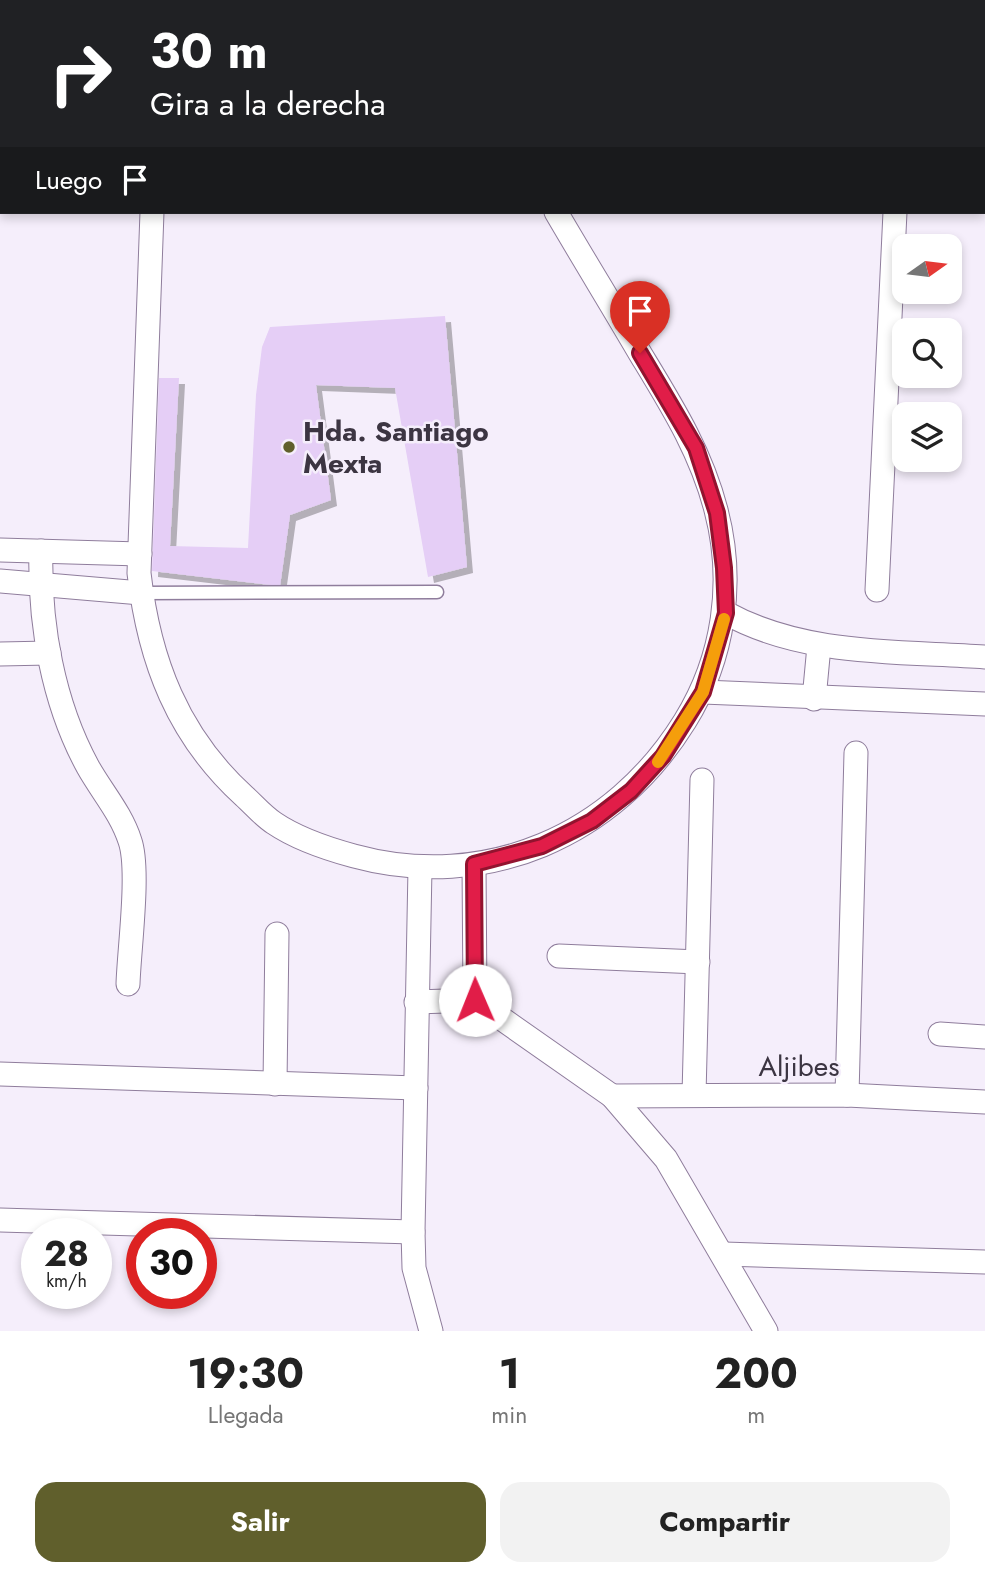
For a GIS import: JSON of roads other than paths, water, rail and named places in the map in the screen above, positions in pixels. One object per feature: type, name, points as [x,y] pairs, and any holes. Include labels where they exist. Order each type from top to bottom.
[{"type":"street","points":[[152,214],[140,554],[141,593],[163,679],[184,726],[222,777],[274,824],[332,850],[376,862],[420,868],[474,864],[542,846],[592,821],[631,791],[663,756],[703,692],[726,613],[717,513],[696,448],[557,214]]},
{"type":"street","points":[[877,590],[895,214]]},
{"type":"street","points":[[0,550],[140,554]]},
{"type":"street","points":[[41,551],[40,584],[49,653],[65,712],[83,756],[120,816],[131,843],[133,866],[128,984]]},
{"type":"street","points":[[0,581],[141,593]]},
{"type":"street","points":[[726,613],[756,630],[819,646],[985,657]]},
{"type":"street","points":[[814,699],[819,646]]},
{"type":"street","points":[[0,654],[49,653]]},
{"type":"street","points":[[703,692],[814,699],[985,704]]},
{"type":"street","points":[[847,1096],[856,753]]},
{"type":"street","points":[[694,1095],[702,780]]},
{"type":"street","points":[[474,864],[475,1000]]},
{"type":"street","points":[[420,868],[413,1232],[414,1268],[431,1331]]},
{"type":"street","points":[[275,1084],[277,934]]},
{"type":"street","points":[[559,956],[698,962]]},
{"type":"street","points":[[416,1002],[475,1000],[612,1096],[666,1159],[724,1254],[766,1331]]},
{"type":"street","points":[[940,1034],[985,1037]]},
{"type":"street","points":[[0,1074],[416,1088]]},
{"type":"street","name":"Aljibes","points":[[612,1096],[847,1096],[985,1102]]},
{"type":"street","points":[[0,1220],[413,1232]]},
{"type":"street","points":[[724,1254],[985,1262]]},
{"type":"lane","points":[[141,593],[437,592]]},
{"type":"place","name":"Hda. Santiago Mexta","points":[[289,447]]}]
